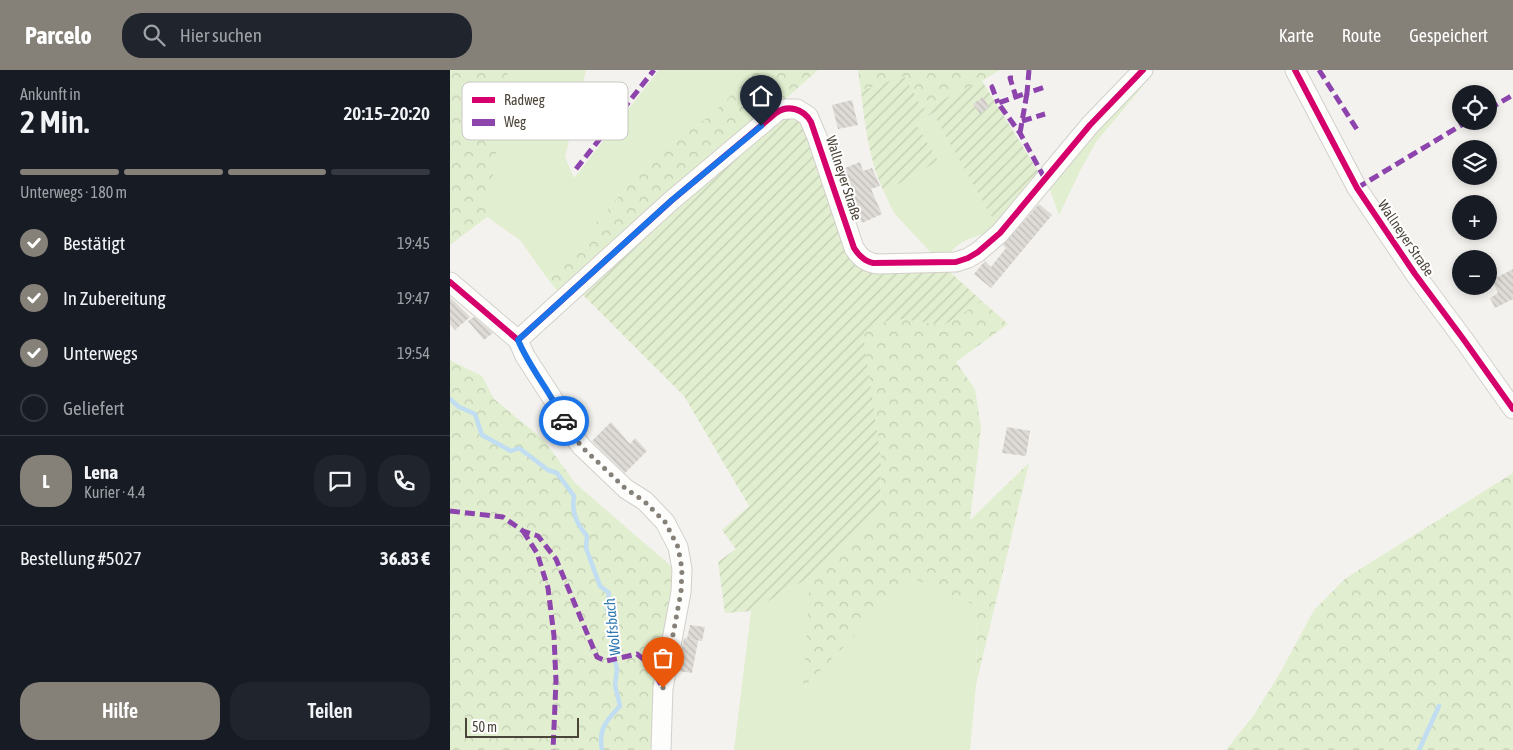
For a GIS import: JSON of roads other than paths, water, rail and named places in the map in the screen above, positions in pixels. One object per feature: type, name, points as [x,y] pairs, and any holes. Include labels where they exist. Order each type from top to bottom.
[{"type":"street","name":"Wallneyer Straße","points":[[518,340],[672,200],[779,110],[797,109],[808,116],[817,137],[854,248],[863,259],[873,264],[956,262],[978,252],[1000,233],[1090,125],[1143,70]]},
{"type":"street","name":"Wallneyer Straße","points":[[1295,70],[1357,188],[1415,274],[1513,409]]},
{"type":"street","points":[[450,282],[518,340],[525,356],[560,410],[570,432],[582,447],[626,489],[644,501],[665,522],[678,547],[682,569],[681,592],[663,688],[661,750]]},
{"type":"waterway","name":"Wolfsbach","points":[[450,399],[459,407],[475,414],[482,435],[511,451],[519,448],[548,470],[557,473],[574,496],[573,507],[576,518],[587,536],[586,548],[600,586],[609,593],[607,609],[614,627],[611,647],[617,669],[615,685],[620,706],[604,726],[601,736],[602,750]]},
{"type":"waterway","points":[[1419,750],[1439,706]]}]
